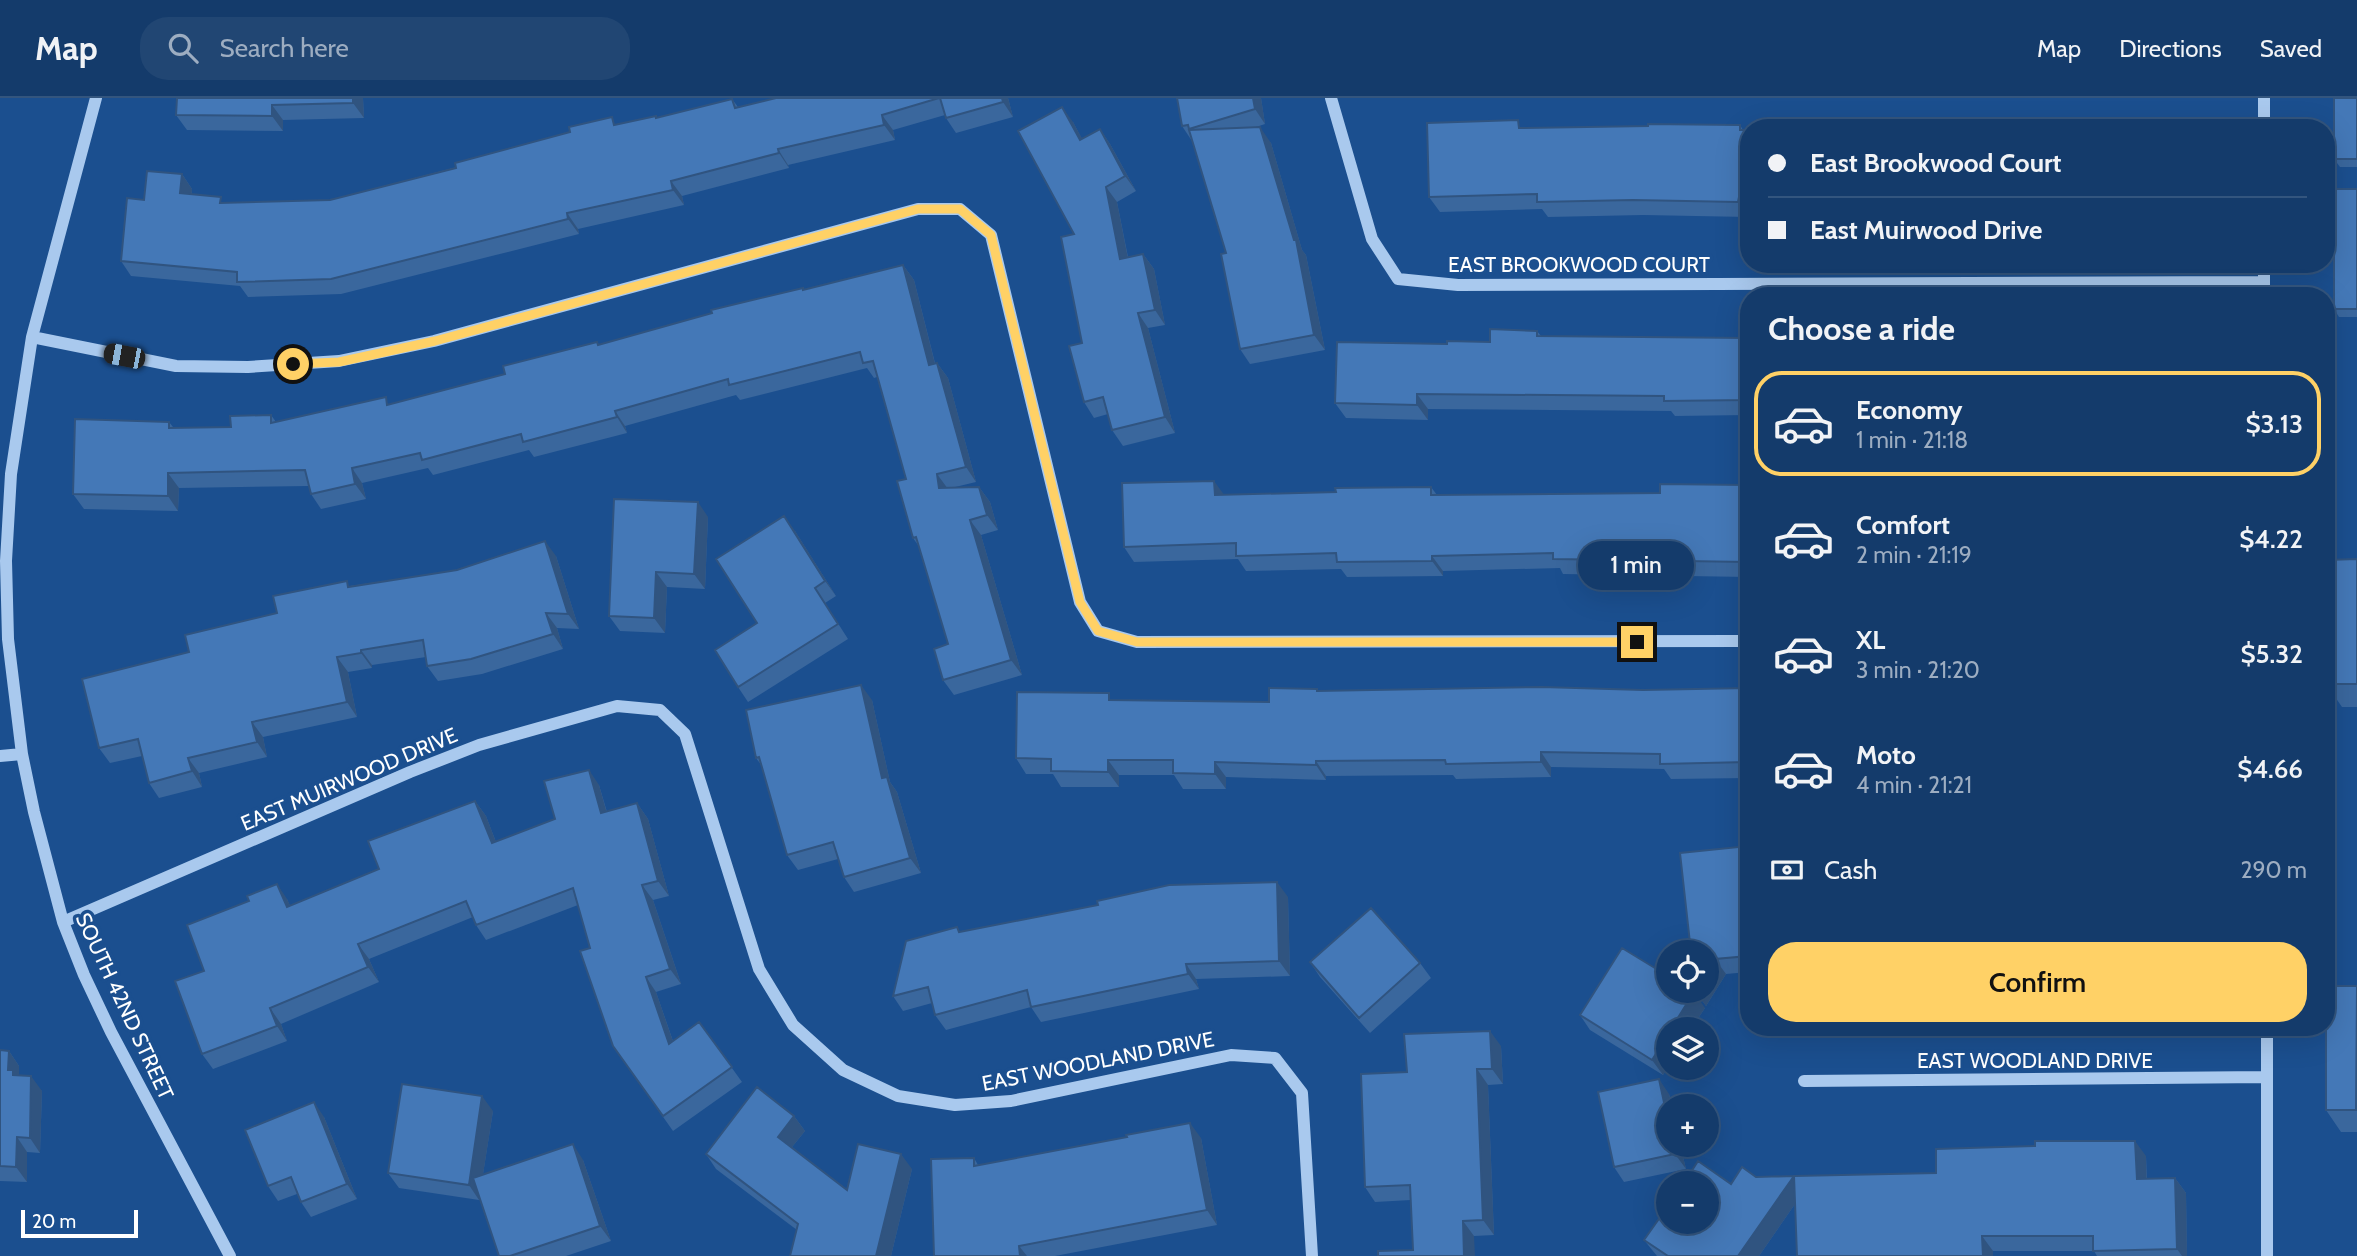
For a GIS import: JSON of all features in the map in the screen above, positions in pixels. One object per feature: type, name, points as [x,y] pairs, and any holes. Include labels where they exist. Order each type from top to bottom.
[{"type":"street","name":"SOUTH 42ND STREET","points":[[96,98],[32,337],[11,474],[6,561],[8,639],[22,754],[63,922],[84,975],[117,1044],[230,1256]]},
{"type":"street","name":"EAST BROOKWOOD COURT","points":[[1331,98],[1372,239],[1398,279],[1458,285],[2264,282]]},
{"type":"street","points":[[2264,98],[2264,119]]},
{"type":"street","points":[[32,337],[176,366],[248,367],[339,362],[435,341],[918,209],[960,209],[991,235],[1080,602],[1098,631],[1137,642],[1740,641]]},
{"type":"street","points":[[2264,273],[2264,287]]},
{"type":"street","name":"EAST MUIRWOOD DRIVE","points":[[63,922],[410,772],[479,745],[617,706],[660,710]]},
{"type":"street","name":"EAST WOODLAND DRIVE","points":[[660,710],[685,734],[759,969],[793,1025],[844,1070],[898,1096],[955,1105],[1011,1101],[1231,1055],[1275,1058],[1302,1093],[1312,1256]]},
{"type":"street","points":[[0,756],[22,754]]},
{"type":"street","points":[[2267,1036],[2267,1256]]},
{"type":"street","name":"EAST WOODLAND DRIVE","points":[[1804,1081],[2267,1077]]},
{"type":"building","points":[[177,98],[353,98],[353,103],[272,105],[272,116],[176,115]]},
{"type":"building","points":[[776,98],[939,98],[882,115],[884,125],[778,149],[779,153],[671,181],[673,190],[567,213],[568,219],[331,279],[237,282],[237,272],[121,261],[127,198],[144,200],[147,171],[182,174],[180,193],[221,197],[220,203],[330,200],[456,168],[455,163],[570,132],[569,127],[612,117],[614,125],[656,118],[732,99],[735,108]]},
{"type":"building","points":[[940,98],[1002,98],[1003,102],[946,118]]},
{"type":"building","points":[[1177,98],[1253,98],[1255,109],[1189,129],[1188,125],[1182,126]]},
{"type":"building","points":[[2334,98],[2357,98],[2357,159],[2335,159]]},
{"type":"building","points":[[1062,107],[1080,140],[1100,129],[1125,176],[1106,187],[1120,259],[1143,254],[1155,310],[1138,313],[1165,417],[1112,430],[1103,397],[1084,402],[1069,346],[1082,343],[1061,237],[1074,234],[1018,131]]},
{"type":"building","points":[[1518,120],[1519,128],[1648,124],[1740,125],[1740,197],[1738,202],[1537,202],[1537,194],[1429,197],[1427,123]]},
{"type":"building","points":[[1260,127],[1296,240],[1314,335],[1240,349],[1221,254],[1226,253],[1189,130]]},
{"type":"building","points":[[2335,189],[2357,189],[2357,309],[2335,309]]},
{"type":"building","points":[[903,265],[929,365],[937,363],[966,467],[937,474],[939,488],[979,487],[987,515],[970,520],[1011,660],[943,680],[934,649],[948,644],[897,481],[906,479],[873,361],[863,363],[860,352],[729,385],[728,379],[615,411],[617,417],[523,442],[521,434],[422,460],[420,453],[352,468],[355,484],[311,494],[305,470],[168,473],[168,496],[73,494],[75,419],[169,422],[169,428],[231,427],[230,416],[271,415],[271,423],[386,397],[387,405],[505,374],[503,366],[597,342],[598,345],[712,313],[711,310]]},
{"type":"building","points":[[1490,329],[1537,331],[1537,336],[1740,338],[1740,400],[1664,401],[1664,396],[1417,394],[1417,405],[1335,403],[1337,342],[1490,342]]},
{"type":"building","points":[[1214,481],[1215,495],[1336,492],[1335,488],[1431,487],[1431,495],[1660,493],[1660,484],[1740,485],[1740,562],[1553,559],[1553,553],[1432,556],[1432,561],[1337,562],[1336,553],[1236,556],[1236,543],[1124,547],[1122,483]]},
{"type":"building","points":[[614,499],[698,502],[694,574],[656,572],[654,618],[609,616]]},
{"type":"building","points":[[784,516],[825,581],[815,588],[838,624],[738,687],[715,650],[757,623],[716,559]]},
{"type":"building","points":[[545,541],[568,614],[546,613],[553,634],[471,659],[427,666],[423,640],[361,650],[361,653],[337,657],[347,702],[252,722],[257,742],[188,758],[192,771],[149,783],[138,739],[99,748],[82,679],[189,652],[185,635],[277,613],[273,596],[347,581],[348,587],[457,570]]},
{"type":"building","points":[[2357,559],[2357,684],[2335,684],[2335,560]]},
{"type":"building","points":[[861,685],[882,778],[887,777],[910,858],[844,877],[833,842],[787,855],[759,757],[756,758],[746,710]]},
{"type":"building","points":[[1542,687],[1643,690],[1740,688],[1740,762],[1660,764],[1660,754],[1541,752],[1541,762],[1446,764],[1445,760],[1316,761],[1316,765],[1215,762],[1215,774],[1173,773],[1173,760],[1108,760],[1108,772],[1051,771],[1051,759],[1016,758],[1017,692],[1109,693],[1109,700],[1269,702],[1269,688],[1317,691]]},
{"type":"building","points":[[589,770],[601,813],[637,803],[658,881],[642,885],[670,969],[646,977],[669,1044],[699,1022],[732,1067],[663,1116],[613,1046],[580,951],[590,948],[573,888],[476,925],[466,901],[358,944],[368,967],[270,1008],[277,1026],[202,1054],[175,981],[204,971],[187,925],[249,901],[247,896],[277,884],[287,907],[379,869],[368,841],[475,801],[492,843],[555,819],[544,781]]},
{"type":"building","points":[[1740,847],[1740,957],[1719,959],[1719,940],[1690,940],[1680,853]]},
{"type":"building","points":[[1277,882],[1279,961],[1186,964],[1188,974],[1031,1007],[1027,990],[935,1015],[928,987],[893,996],[906,941],[957,927],[959,932],[1098,905],[1097,901],[1169,885]]},
{"type":"building","points":[[1371,908],[1420,963],[1359,1018],[1310,962]]},
{"type":"building","points":[[1622,948],[1656,969],[1656,1003],[1687,1003],[1678,1017],[1656,1017],[1656,1054],[1652,1060],[1580,1015]]},
{"type":"building","points":[[2335,986],[2357,986],[2356,1110],[2326,1110],[2326,1036],[2335,1036]]},
{"type":"building","points":[[1490,1031],[1492,1069],[1477,1069],[1483,1220],[1463,1221],[1464,1256],[1378,1256],[1378,1251],[1413,1250],[1410,1185],[1365,1187],[1361,1074],[1407,1072],[1404,1034]]},
{"type":"building","points":[[0,1050],[9,1051],[8,1070],[13,1070],[13,1075],[31,1076],[30,1138],[17,1137],[16,1167],[0,1166]]},
{"type":"building","points":[[1659,1080],[1662,1094],[1656,1094],[1656,1157],[1661,1157],[1614,1167],[1598,1092]]},
{"type":"building","points":[[402,1084],[482,1096],[469,1185],[388,1173]]},
{"type":"building","points":[[757,1087],[794,1116],[778,1137],[847,1190],[858,1144],[901,1154],[876,1256],[790,1256],[798,1224],[706,1154]]},
{"type":"building","points":[[314,1102],[347,1184],[301,1202],[291,1177],[268,1186],[245,1130]]},
{"type":"building","points":[[1190,1123],[1207,1210],[1019,1246],[1020,1256],[934,1256],[931,1159],[974,1158],[974,1166]]},
{"type":"building","points":[[2035,1141],[2135,1141],[2137,1179],[2175,1178],[2177,1249],[2093,1251],[2093,1236],[1982,1236],[1983,1256],[1797,1256],[1794,1176],[1936,1173],[1936,1149],[2035,1146]]},
{"type":"building","points":[[573,1144],[600,1226],[510,1256],[499,1256],[473,1178]]},
{"type":"building","points":[[1698,1161],[1712,1171],[1692,1171]]},
{"type":"building","points":[[1742,1167],[1756,1177],[1794,1176],[1738,1256],[1668,1256],[1644,1240],[1656,1223],[1656,1234],[1719,1234],[1719,1176],[1731,1184]]},
{"type":"route","points":[[293,364],[339,362],[435,341],[918,209],[960,209],[991,235],[1080,602],[1098,631],[1137,642],[1637,642]]}]
